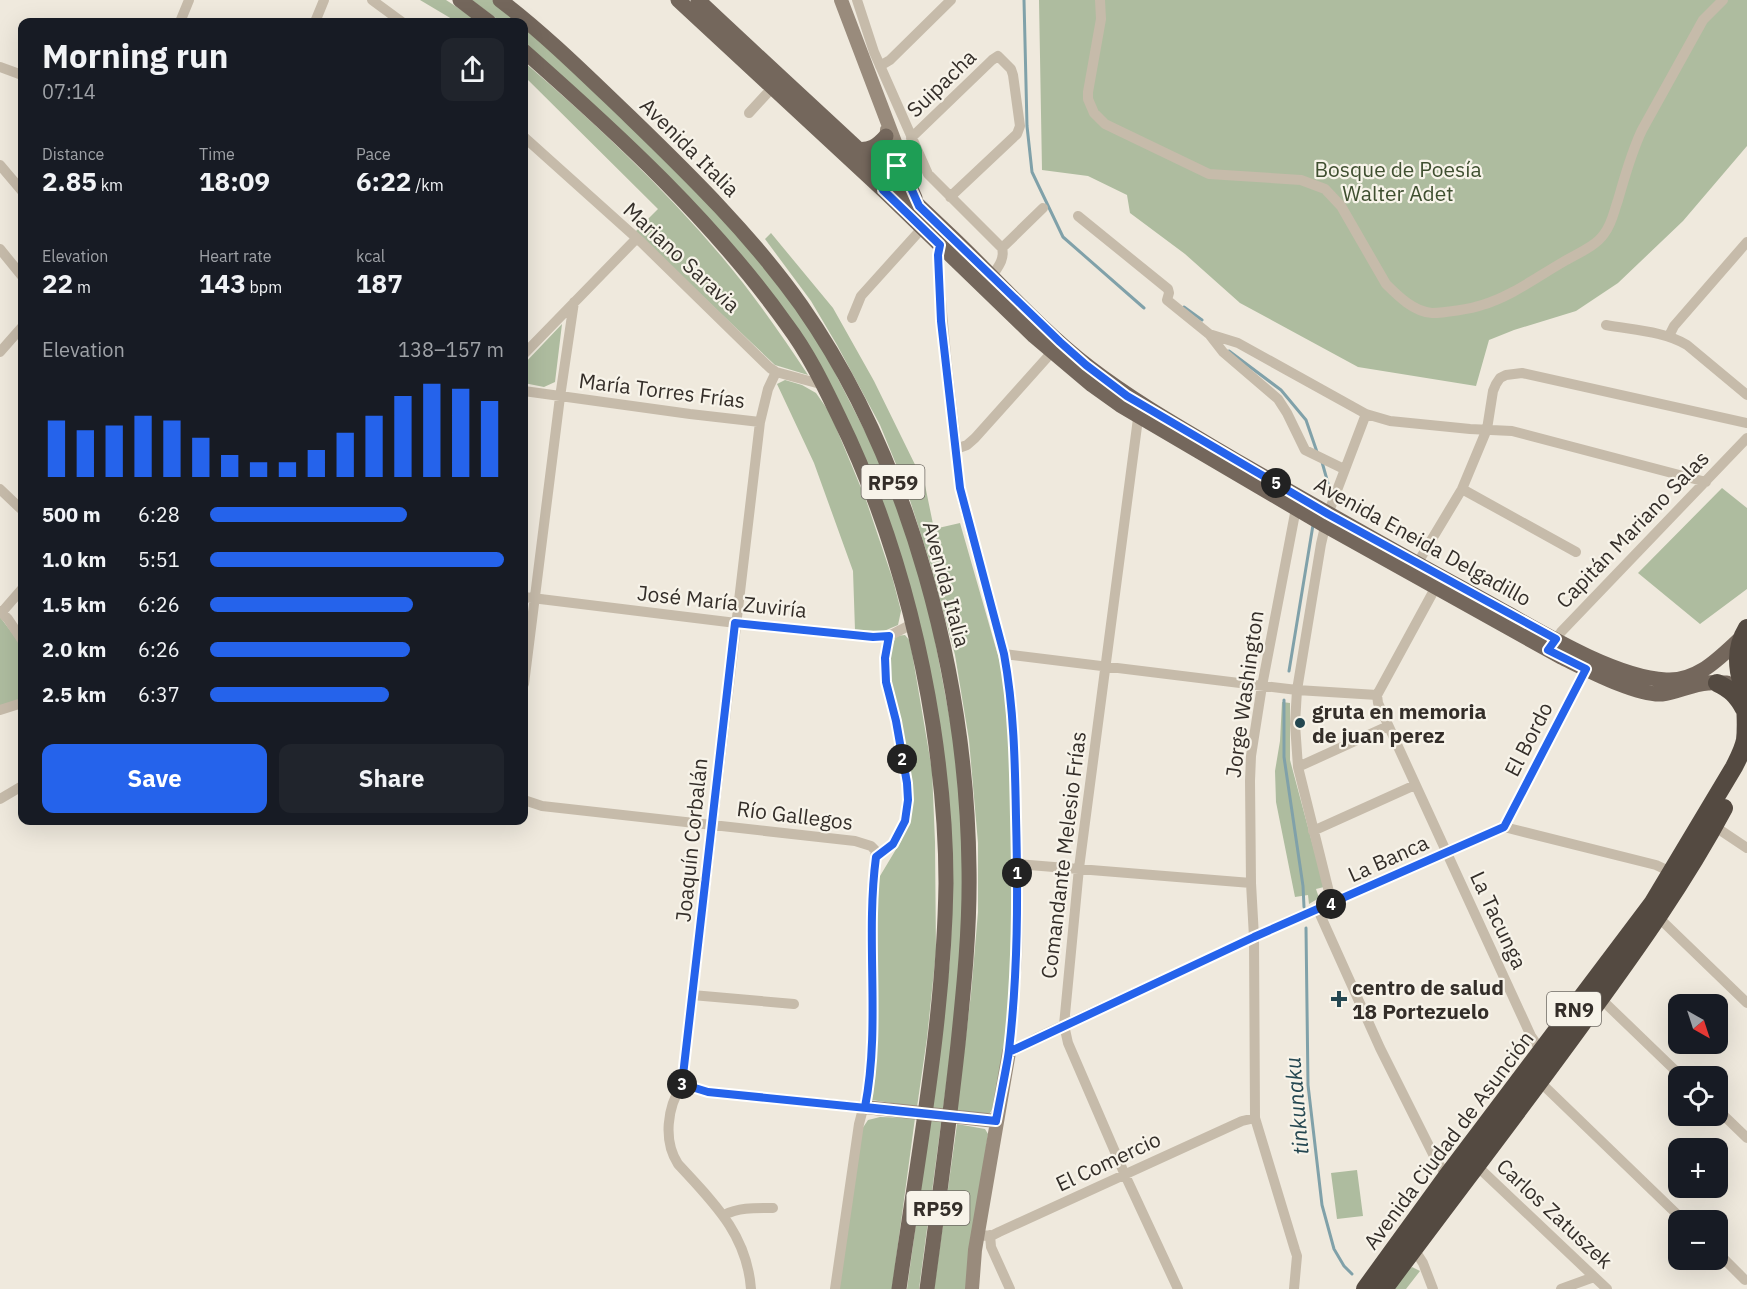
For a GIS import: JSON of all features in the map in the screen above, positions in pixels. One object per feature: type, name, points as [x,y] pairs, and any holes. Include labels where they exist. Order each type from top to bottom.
[{"type":"highway","name":"RN9","points":[[1744,632],[1737,664],[1744,686],[1745,710]]},
{"type":"highway","points":[[1717,683],[1730,689],[1745,710]]},
{"type":"highway","name":"Avenida Ciudad de Asunción","points":[[1365,1289],[1652,904],[1737,760],[1745,740],[1745,710]]},
{"type":"highway","name":"Avenida Ciudad de Asunción","points":[[1384,1289],[1540,1082],[1658,917],[1714,826],[1747,765]]},
{"type":"main road","points":[[460,0],[484,18]]},
{"type":"main road","name":"Avenida Italia","points":[[500,0],[521,18]]},
{"type":"main road","name":"Avenida Eneida Delgadillo","points":[[678,0],[772,88],[992,276],[1086,365],[1139,410]]},
{"type":"main road","name":"Avenida Eneida Delgadillo","points":[[698,0],[856,149],[883,181],[919,206],[940,245],[1052,352],[1092,385],[1327,520],[1552,644],[1586,669],[1636,690],[1655,694],[1676,692],[1708,683],[1744,686]]},
{"type":"main road","name":"Avenida Italia","points":[[528,24],[651,137],[732,220],[799,302],[831,350],[863,413],[895,486],[912,533],[937,622],[956,709],[968,824],[969,906],[963,990],[952,1100],[927,1289]]},
{"type":"main road","name":"Avenida Italia","points":[[528,55],[645,163],[708,228],[787,324],[824,385],[849,436],[890,540],[914,623],[928,693],[938,759],[946,880],[938,1010],[899,1289]]},
{"type":"main road","points":[[856,149],[864,150],[875,146],[886,130]]},
{"type":"main road","points":[[898,159],[919,206]]},
{"type":"main road","name":"Avenida Eneida Delgadillo","points":[[1327,520],[1417,564],[1438,582]]},
{"type":"main road","name":"Avenida Eneida Delgadillo","points":[[1552,644],[1637,675],[1668,681],[1691,678],[1702,671],[1744,632]]},
{"type":"street","points":[[182,18],[189,0]]},
{"type":"street","points":[[317,18],[324,0]]},
{"type":"street","points":[[372,0],[397,18]]},
{"type":"street","points":[[841,0],[886,130],[898,150],[898,159],[883,181]]},
{"type":"street","points":[[857,0],[880,66],[928,174],[1002,248],[1004,254],[992,276]]},
{"type":"street","points":[[880,66],[890,60],[951,0]]},
{"type":"street","points":[[1100,0],[1101,19],[1088,92],[1090,106],[1099,120],[1209,174],[1301,180],[1324,189],[1341,206],[1386,284],[1411,306],[1432,313],[1481,306],[1509,294],[1588,247],[1604,234],[1642,130],[1703,20],[1723,0]]},
{"type":"street","name":"Suipacha","points":[[911,138],[992,60],[998,56],[1011,69],[1020,126],[1017,134],[950,197]]},
{"type":"street","points":[[0,67],[18,74]]},
{"type":"street","points":[[749,113],[772,88]]},
{"type":"street","points":[[883,181],[887,153],[886,130]]},
{"type":"street","name":"Mariano Saravia","points":[[528,141],[641,242],[770,368],[776,372],[824,385]]},
{"type":"street","points":[[0,165],[18,185]]},
{"type":"street","points":[[1002,248],[1043,208]]},
{"type":"street","points":[[1078,216],[1168,289],[1167,300],[1209,334],[1223,351],[1278,399],[1305,450],[1344,469]]},
{"type":"street","points":[[852,318],[861,296],[927,222]]},
{"type":"street","points":[[528,350],[636,239]]},
{"type":"street","points":[[1670,336],[1674,326],[1747,242]]},
{"type":"street","points":[[940,245],[938,255],[941,321],[960,488],[1004,654],[1011,698],[1015,781],[1017,962],[1009,1052],[996,1121],[984,1235],[972,1289]]},
{"type":"street","points":[[0,249],[18,271]]},
{"type":"street","points":[[528,615],[574,302]]},
{"type":"street","points":[[1606,326],[1670,336],[1688,345],[1747,395]]},
{"type":"street","points":[[0,352],[18,332]]},
{"type":"street","points":[[1209,334],[1238,343],[1366,414],[1390,421],[1512,431],[1706,482]]},
{"type":"street","points":[[956,449],[967,445],[975,438],[1052,352]]},
{"type":"street","name":"Joaquín Corbalán","points":[[751,1289],[747,1260],[739,1242],[724,1215],[678,1164],[673,1156],[669,1137],[671,1104],[682,1084],[760,422],[768,389],[776,372]]},
{"type":"street","points":[[1417,564],[1462,489],[1487,429],[1492,391],[1500,378],[1506,375],[1522,373],[1747,423]]},
{"type":"street","name":"María Torres Frías","points":[[528,393],[760,422]]},
{"type":"street","name":"Comandante Melesio Frías","points":[[1139,410],[1079,868],[1064,1025],[1068,1044],[1178,1289]]},
{"type":"street","points":[[1332,904],[1298,767],[1295,724],[1297,690],[1327,520],[1366,414]]},
{"type":"street","name":"Capitán Mariano Salas","points":[[1552,644],[1747,438]]},
{"type":"street","points":[[0,489],[18,502]]},
{"type":"street","points":[[1462,489],[1576,552]]},
{"type":"street","name":"Jorge Washington","points":[[1294,1289],[1295,1250],[1255,1118],[1250,769],[1262,686],[1297,502]]},
{"type":"street","points":[[1004,654],[1297,690],[1377,695],[1438,582]]},
{"type":"street","points":[[18,593],[1,612],[18,635]]},
{"type":"street","name":"José María Zuviría","points":[[529,598],[873,637],[889,636],[914,623]]},
{"type":"street","points":[[835,1289],[859,1124],[868,1090],[872,1047],[872,891],[876,857],[893,844],[905,821],[908,800],[896,721],[886,682],[885,658],[889,636]]},
{"type":"street","name":"El Bordo","points":[[1504,827],[1586,669]]},
{"type":"street","name":"La Tacunga","points":[[1377,695],[1388,726],[1531,1036],[1542,1052]]},
{"type":"street","points":[[0,710],[18,704]]},
{"type":"street","points":[[1298,767],[1388,726]]},
{"type":"street","points":[[1313,831],[1415,785]]},
{"type":"street","points":[[1,799],[18,788]]},
{"type":"street","points":[[1,799],[18,797]]},
{"type":"street","name":"Río Gallegos","points":[[528,802],[542,806],[855,841],[871,846],[876,857]]},
{"type":"street","points":[[1714,826],[1747,848]]},
{"type":"street","points":[[1504,827],[1656,865],[1671,872]]},
{"type":"street","name":"La Banca","points":[[1009,1052],[1254,937],[1504,827]]},
{"type":"street","points":[[1017,864],[1251,883]]},
{"type":"street","points":[[1318,910],[1380,1048],[1436,1160],[1447,1176]]},
{"type":"street","points":[[1658,917],[1747,1003]]},
{"type":"street","points":[[692,995],[794,1004]]},
{"type":"street","points":[[1600,998],[1671,1066]]},
{"type":"street","points":[[1540,1082],[1673,1210]]},
{"type":"street","points":[[682,1084],[708,1092],[996,1121]]},
{"type":"street","name":"El Comercio","points":[[984,1235],[1125,1175],[1242,1121],[1255,1118]]},
{"type":"street","points":[[1728,1120],[1747,1138]]},
{"type":"street","name":"Carlos Zatuszek","points":[[1477,1166],[1607,1289]]},
{"type":"street","points":[[724,1215],[733,1210],[773,1208]]},
{"type":"street","points":[[984,1235],[1010,1289]]},
{"type":"street","points":[[1414,1249],[1423,1263],[1433,1289]]},
{"type":"street","points":[[1728,1262],[1746,1278],[1736,1289]]},
{"type":"street","points":[[1561,1289],[1594,1277]]},
{"type":"green space","points":[[420,0],[446,0],[473,18],[450,18]]},
{"type":"green space","points":[[472,0],[492,0],[516,18],[496,18]]},
{"type":"green space","name":"Bosque de Poesía Walter Adet","points":[[1039,0],[1747,0],[1747,146],[1683,221],[1618,283],[1576,311],[1489,340],[1476,386],[1358,367],[1240,303],[1185,254],[1130,213],[1127,195],[1088,176],[1042,170]]},
{"type":"green space","points":[[528,29],[622,114],[730,225],[813,330],[871,443],[902,520],[929,609],[957,757],[965,891],[958,996],[919,1289],[907,1289],[950,960],[953,884],[912,594],[811,351],[585,98],[528,47]]},
{"type":"green space","points":[[528,66],[627,155],[676,205],[756,300],[808,375],[775,365],[635,232],[658,209],[528,80]]},
{"type":"green space","points":[[771,233],[833,308],[874,381],[925,485],[934,529],[960,523],[1001,666],[1008,709],[1013,965],[1009,1022],[994,1106],[990,1113],[957,1110],[978,912],[978,843],[969,740],[955,655],[931,566],[907,491],[880,425],[811,301],[765,239]]},
{"type":"green space","points":[[562,324],[555,382],[544,387],[528,384],[528,360]]},
{"type":"green space","points":[[785,380],[802,385],[816,393],[830,413],[866,500],[901,611],[898,625],[884,631],[855,630],[853,571],[814,463],[777,384]]},
{"type":"green space","points":[[1722,488],[1747,508],[1747,589],[1700,624],[1638,573]]},
{"type":"green space","points":[[0,617],[18,641],[18,700],[0,707]]},
{"type":"green space","points":[[905,635],[910,641],[932,770],[935,842],[936,952],[917,1107],[872,1100],[876,1032],[877,881],[901,841],[911,804],[891,682],[891,649],[896,636]]},
{"type":"green space","points":[[1282,702],[1290,703],[1290,760],[1324,887],[1316,889],[1319,898],[1309,904],[1308,895],[1295,897],[1276,802],[1275,771],[1280,741]]},
{"type":"green space","points":[[880,1117],[915,1118],[892,1289],[839,1289],[860,1132],[868,1120]]},
{"type":"green space","points":[[957,1124],[985,1129],[988,1134],[966,1289],[934,1289]]},
{"type":"green space","points":[[1357,1170],[1363,1216],[1337,1219],[1331,1173]]},
{"type":"green space","points":[[1412,1267],[1420,1271],[1406,1289],[1392,1289],[1405,1271]]},
{"type":"waterway","points":[[1024,0],[1027,126],[1032,172],[1063,237],[1144,308]]},
{"type":"waterway","points":[[1184,307],[1202,320]]},
{"type":"waterway","points":[[1229,351],[1281,390],[1306,420],[1317,452]]},
{"type":"waterway","points":[[1322,462],[1331,494]]},
{"type":"waterway","points":[[1289,671],[1313,525]]},
{"type":"waterway","name":"tinkunaku","points":[[1284,700],[1284,757],[1304,907]]},
{"type":"waterway","name":"tinkunaku","points":[[1306,928],[1308,1085],[1322,1205],[1334,1249],[1344,1266],[1352,1274]]},
{"type":"place","name":"gruta en memoria de juan perez","points":[[1300,723]]},
{"type":"place","name":"centro de salud 18 Portezuelo","points":[[1339,999]]},
{"type":"route","points":[[897,166],[891,180],[883,190],[940,245],[938,255],[941,321],[958,477],[1004,654],[1011,698],[1018,907],[1017,962],[1009,1052],[996,1121],[865,1107],[872,1047],[873,878],[876,857],[893,844],[905,821],[908,792],[896,721],[886,682],[885,658],[889,636],[873,637],[735,623],[682,1084],[708,1092],[996,1121],[1009,1052],[1254,937],[1504,827],[1586,669],[1548,650],[1556,639],[1328,514],[1127,396],[1060,342],[919,206],[898,159],[897,166]]}]
